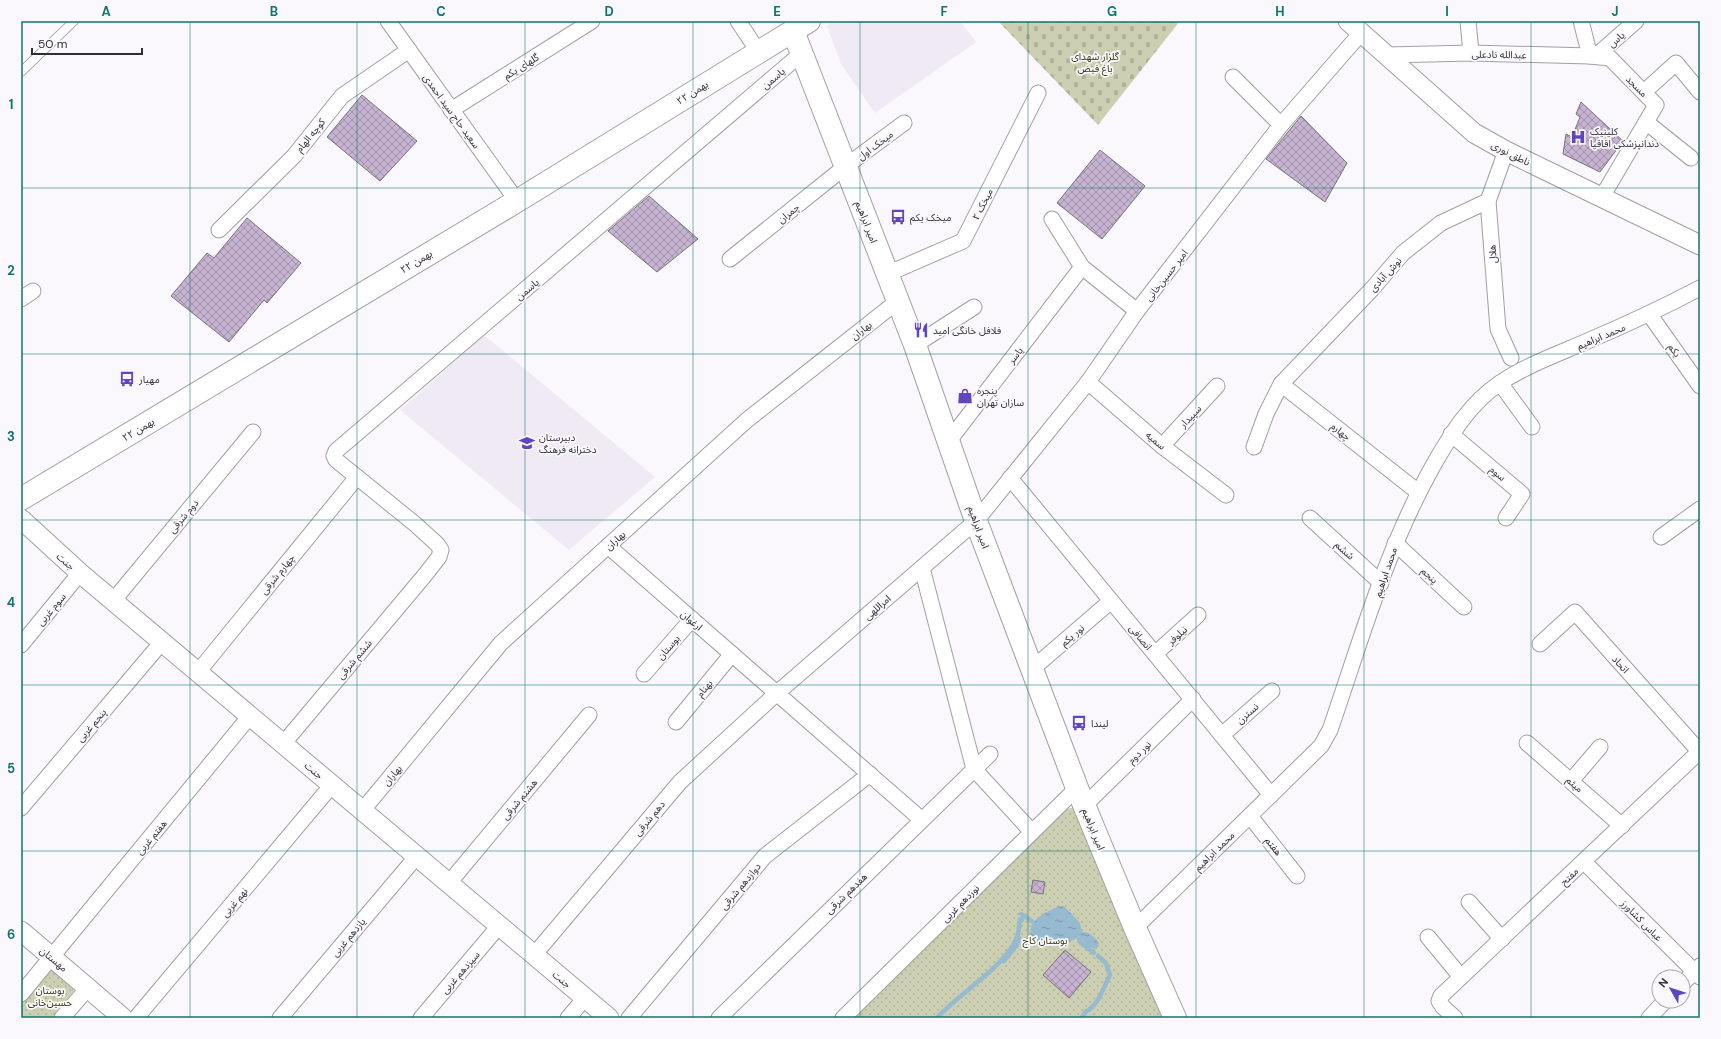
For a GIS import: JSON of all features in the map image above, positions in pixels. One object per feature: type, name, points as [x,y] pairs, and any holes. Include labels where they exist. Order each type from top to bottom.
[{"type":"main road","name":"۲۲ بهمن","points":[[21,499],[517,201],[758,51],[801,26]]},
{"type":"main road","name":"امیر ابراهیم","points":[[801,26],[802,54],[915,345],[976,521],[1081,796],[1135,928],[1175,1018]]},
{"type":"street","name":"گلهای یکم","points":[[451,110],[592,21]]},
{"type":"street","points":[[738,21],[758,51]]},
{"type":"street","points":[[1468,21],[1471,53]]},
{"type":"street","points":[[1581,21],[1599,57]]},
{"type":"street","name":"یاس","points":[[1599,57],[1636,21]]},
{"type":"street","name":"سعید حاج سید احمدی","points":[[391,22],[451,110],[517,201]]},
{"type":"street","name":"ناطق نوری","points":[[1354,27],[1474,133],[1506,151],[1700,245]]},
{"type":"street","name":"امیر حسین‌خانی","points":[[976,521],[1088,382],[1137,311],[1281,125],[1354,27]]},
{"type":"street","name":"کوچه الهام","points":[[219,230],[294,156],[342,96],[409,50]]},
{"type":"street","name":"عبدالله نادعلی","points":[[1387,55],[1471,53],[1599,57]]},
{"type":"street","name":"یاسمن","points":[[415,524],[336,460],[334,456],[336,451],[802,54]]},
{"type":"street","name":"مسجد","points":[[1599,57],[1644,92],[1656,105],[1602,197]]},
{"type":"street","points":[[1644,92],[1676,63],[1700,92]]},
{"type":"street","points":[[1233,77],[1281,125]]},
{"type":"street","name":"میخک ۲","points":[[887,274],[963,241],[1038,93]]},
{"type":"street","points":[[1646,122],[1691,158]]},
{"type":"street","name":"میخک اول","points":[[846,166],[904,123]]},
{"type":"street","name":"هلال","points":[[1506,151],[1488,201],[1498,329],[1511,358]]},
{"type":"street","name":"چمران","points":[[730,259],[846,166]]},
{"type":"street","name":"نوش آبادی","points":[[1281,384],[1404,253],[1441,223],[1488,201]]},
{"type":"street","points":[[1052,220],[1082,267],[1137,311]]},
{"type":"street","name":"یاسر","points":[[948,442],[1082,267]]},
{"type":"street","name":"محمد ابراهیم","points":[[1135,928],[1321,746],[1330,730],[1395,543],[1418,492],[1451,434],[1474,404],[1500,383],[1535,364],[1650,315],[1700,288]]},
{"type":"street","name":"بهاران","points":[[362,811],[501,643],[747,420],[898,301]]},
{"type":"street","points":[[915,345],[974,307]]},
{"type":"street","name":"یکم","points":[[1650,315],[1700,386]]},
{"type":"street","name":"سمیه","points":[[1088,382],[1162,446],[1226,495]]},
{"type":"street","points":[[1500,383],[1532,427]]},
{"type":"street","points":[[1254,447],[1266,414],[1281,384]]},
{"type":"street","name":"چهارم","points":[[1281,384],[1418,492]]},
{"type":"street","name":"سپیدار","points":[[1162,446],[1217,386]]},
{"type":"street","name":"دوم شرقی","points":[[113,601],[253,432]]},
{"type":"street","name":"سوم","points":[[1451,434],[1522,494],[1506,518]]},
{"type":"street","name":"چهارم شرقی","points":[[198,672],[357,477]]},
{"type":"street","name":"انصافی","points":[[1010,478],[1271,795]]},
{"type":"street","points":[[1661,537],[1700,509]]},
{"type":"street","name":"ششم","points":[[1310,518],[1381,583]]},
{"type":"street","name":"جنت","points":[[21,519],[80,573],[608,1018]]},
{"type":"street","name":"امراللهی","points":[[777,693],[976,521]]},
{"type":"street","name":"ششم شرقی","points":[[283,744],[439,557],[441,550],[437,544],[415,524]]},
{"type":"street","name":"پنجم","points":[[1395,543],[1464,607]]},
{"type":"street","name":"ارغوان","points":[[608,546],[922,820]]},
{"type":"street","points":[[922,568],[974,769],[1032,832]]},
{"type":"street","name":"سوم غربی","points":[[21,645],[80,573]]},
{"type":"street","name":"نور یکم","points":[[1032,669],[1111,601]]},
{"type":"street","name":"اتحاد","points":[[1540,644],[1575,612],[1700,751]]},
{"type":"street","name":"نیلوفر","points":[[1155,654],[1198,616]]},
{"type":"street","name":"بوستان","points":[[644,674],[692,619]]},
{"type":"street","name":"پنجم غربی","points":[[21,808],[162,642]]},
{"type":"street","name":"بهنام","points":[[676,722],[732,654]]},
{"type":"street","name":"نسترن","points":[[1222,735],[1272,691]]},
{"type":"street","name":"دهم شرقی","points":[[534,955],[680,782],[777,693]]},
{"type":"street","name":"نور دوم","points":[[1081,796],[1193,699]]},
{"type":"street","name":"هشتم شرقی","points":[[448,883],[589,714]]},
{"type":"street","name":"هفتم غربی","points":[[21,994],[250,716]]},
{"type":"street","name":"میثم","points":[[1527,743],[1622,826]]},
{"type":"street","points":[[1571,781],[1600,747]]},
{"type":"street","name":"مفتح","points":[[1455,1018],[1439,1001],[1441,996],[1700,751]]},
{"type":"street","name":"هفدهم شرقی","points":[[719,1018],[990,754]]},
{"type":"street","name":"دوازدهم شرقی","points":[[629,1018],[765,856],[870,774]]},
{"type":"street","name":"نهم غربی","points":[[136,1018],[332,785]]},
{"type":"street","name":"نوزدهم غربی","points":[[843,1018],[1032,832],[1081,796]]},
{"type":"street","name":"هفتم","points":[[1250,816],[1297,876]]},
{"type":"street","name":"یازدهم غربی","points":[[280,1018],[417,856]]},
{"type":"street","name":"عباس کشاورز","points":[[1584,862],[1698,972]]},
{"type":"street","points":[[1469,902],[1502,939]]},
{"type":"street","name":"سیزدهم غربی","points":[[421,1018],[499,926]]},
{"type":"street","name":"مهستان","points":[[21,931],[123,1018]]},
{"type":"street","points":[[1428,937],[1461,977]]},
{"type":"street","points":[[62,1018],[88,988]]},
{"type":"street","points":[[568,1018],[585,998]]},
{"type":"street","points":[[1649,1018],[1658,1009]]},
{"type":"lane","points":[[21,72],[74,21]]},
{"type":"shaded area","points":[[835,21],[960,21],[976,42],[875,113],[841,64],[827,26]]},
{"type":"shaded area","name":"دبیرستان دخترانه فرهنگ","points":[[484,335],[655,477],[569,550],[400,410]]},
{"type":"green space","name":"گلزار شهدای باغ فیض","points":[[998,21],[1180,21],[1098,125]]},
{"type":"green space","name":"بوستان کاج","points":[[1076,807],[1162,1018],[854,1018],[1067,809]]},
{"type":"green space","name":"بوستان حسین‌خانی","points":[[53,965],[78,986],[52,1018],[21,1018],[21,1004]]},
{"type":"water","points":[[1060,906],[1064,906],[1080,923],[1082,932],[1092,935],[1096,939],[1099,944],[1097,945],[1097,949],[1086,944],[1079,936],[1065,942],[1054,944],[1037,944],[1030,931],[1035,920]]},
{"type":"building","points":[[362,95],[417,141],[380,181],[327,137]]},
{"type":"building","points":[[1581,102],[1623,141],[1600,172],[1563,154],[1566,134],[1572,137],[1580,117],[1576,114]]},
{"type":"building","points":[[1301,116],[1347,163],[1325,202],[1266,159]]},
{"type":"building","points":[[1100,150],[1145,186],[1102,239],[1057,203]]},
{"type":"building","points":[[649,196],[698,239],[657,272],[608,231]]},
{"type":"building","points":[[247,218],[301,263],[267,303],[264,300],[229,342],[171,296],[207,253],[214,258]]},
{"type":"building","points":[[1033,880],[1045,882],[1043,894],[1031,892]]},
{"type":"building","points":[[1065,950],[1091,972],[1069,998],[1043,975]]},
{"type":"waterway","points":[[1021,914],[1033,922]]},
{"type":"waterway","points":[[937,1018],[1004,958],[1017,937],[1020,919],[1022,920]]},
{"type":"waterway","points":[[1004,961],[1017,945],[1019,938]]},
{"type":"waterway","points":[[1079,939],[1081,943],[1094,953]]},
{"type":"waterway","points":[[1082,1018],[1085,1012],[1094,1006],[1110,975],[1106,963],[1098,956]]},
{"type":"place","name":"کلینیک دندانپزشکی اقاقیا","points":[[1578,137]]},
{"type":"place","name":"میخک یکم","points":[[898,217]]},
{"type":"place","name":"فلافل خانگی امید","points":[[921,330]]},
{"type":"place","name":"مهیار","points":[[127,379]]},
{"type":"place","name":"پنجره سازان تهران","points":[[965,396]]},
{"type":"place","name":"دبیرستان دخترانه فرهنگ","points":[[527,443]]},
{"type":"place","name":"لیندا","points":[[1079,723]]}]
